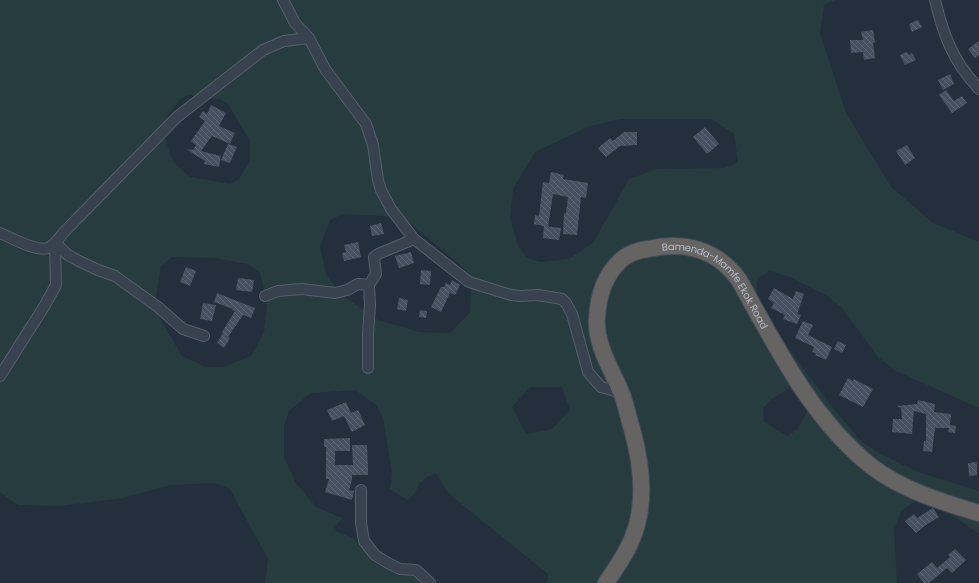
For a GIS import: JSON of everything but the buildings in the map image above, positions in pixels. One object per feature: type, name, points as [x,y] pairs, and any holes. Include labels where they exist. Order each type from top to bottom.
[{"type":"highway","name":"Bamenda-Mamfe Ekok Road","points":[[606,583],[621,561],[633,538],[642,497],[638,452],[622,393],[603,354],[598,338],[597,318],[601,292],[611,272],[622,260],[638,251],[661,246],[684,246],[709,253],[732,270],[814,407],[846,444],[872,467],[887,477],[917,492],[979,513]]},
{"type":"street","points":[[283,0],[296,23],[309,38],[325,69],[366,124],[373,145],[378,180],[381,190],[391,209],[414,239],[469,282],[511,295],[538,295],[562,299],[572,314],[588,372],[601,387],[622,393]]},
{"type":"street","points":[[935,0],[940,22],[952,54],[967,76],[979,89]]},
{"type":"street","points":[[0,233],[35,248],[48,248],[55,243],[177,117],[262,50],[284,41],[309,38]]},
{"type":"street","points":[[368,368],[370,305],[369,285],[376,274],[374,257],[414,239]]},
{"type":"street","points":[[55,243],[73,258],[115,276],[142,297],[158,307],[183,329],[204,336]]},
{"type":"street","points":[[0,376],[56,285],[55,243]]},
{"type":"street","points":[[265,296],[278,291],[302,289],[335,293],[347,290],[358,284],[369,285]]},
{"type":"street","points":[[362,490],[362,523],[364,541],[375,555],[400,569],[416,570],[430,583]]},
{"type":"green space","points":[[0,0],[835,0],[824,5],[820,33],[846,113],[891,187],[933,223],[979,242],[979,408],[896,371],[878,357],[842,308],[826,295],[790,277],[770,271],[758,278],[756,288],[761,308],[772,327],[833,408],[862,442],[879,453],[918,472],[979,491],[979,533],[936,503],[917,500],[901,511],[894,531],[897,583],[545,583],[548,580],[548,574],[454,498],[447,491],[436,473],[427,477],[419,484],[415,493],[408,500],[390,489],[392,474],[383,417],[375,404],[355,390],[311,393],[289,411],[284,426],[284,457],[296,483],[316,507],[342,518],[335,527],[336,531],[354,539],[361,548],[373,557],[413,572],[426,583],[265,583],[268,559],[230,489],[216,483],[170,485],[123,498],[60,506],[18,505],[0,492]],"holes":[[[189,95],[219,99],[228,104],[250,141],[250,161],[239,179],[230,184],[190,177],[175,164],[170,155],[165,136],[167,116],[180,99]],[[620,119],[712,119],[734,134],[738,162],[725,168],[656,169],[629,179],[593,243],[569,259],[540,262],[527,258],[518,246],[510,218],[513,189],[535,152],[590,126]],[[343,214],[403,217],[466,270],[471,284],[470,313],[450,333],[420,332],[378,320],[343,296],[326,275],[320,246],[330,220]],[[172,257],[215,258],[248,264],[260,273],[267,303],[264,332],[251,356],[223,367],[206,367],[182,356],[154,308],[161,266]],[[530,387],[562,387],[570,410],[552,429],[526,434],[512,407]],[[789,388],[808,410],[797,430],[787,436],[764,422],[763,408],[773,398]]]}]
